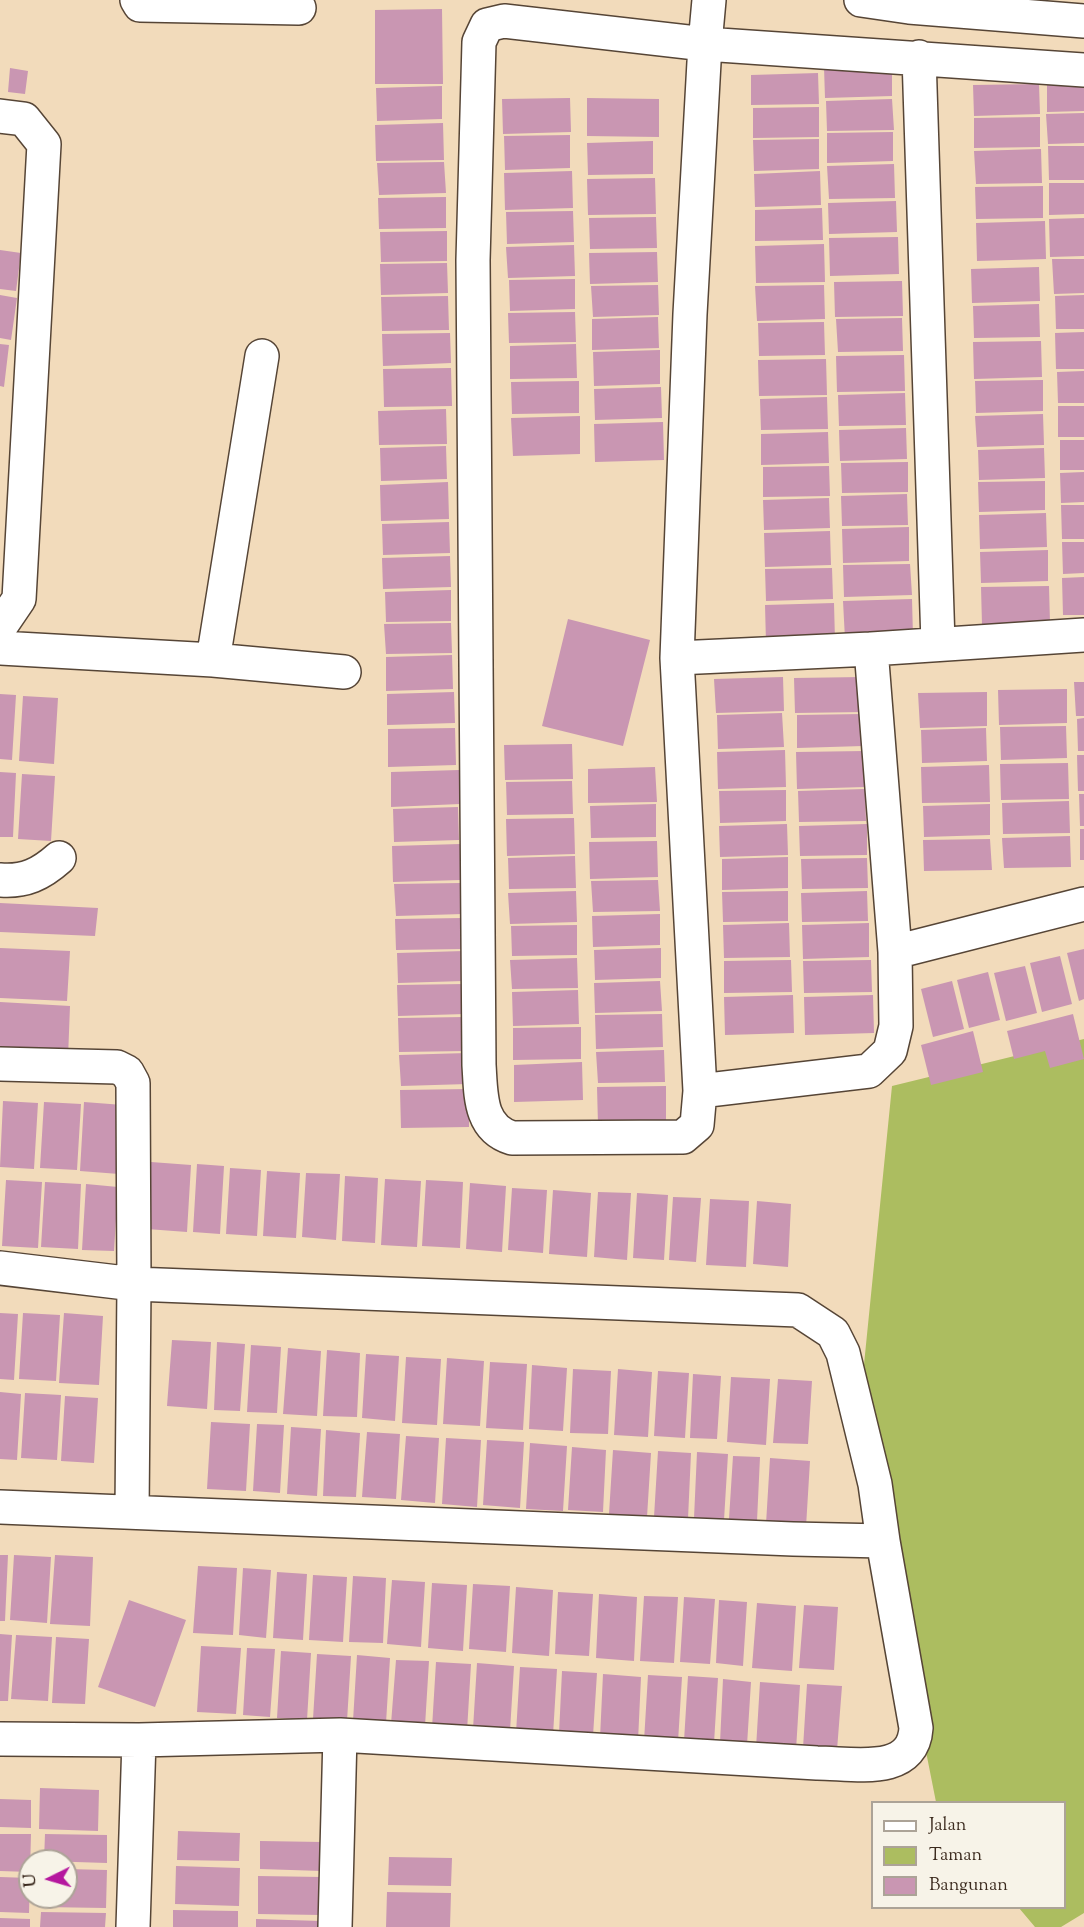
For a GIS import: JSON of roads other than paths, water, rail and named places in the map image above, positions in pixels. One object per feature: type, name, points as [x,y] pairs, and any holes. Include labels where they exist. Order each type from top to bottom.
[{"type":"street","points":[[137,0],[140,5],[299,8]]},
{"type":"street","points":[[709,0],[705,44],[690,314],[677,658],[700,1090],[697,1125],[683,1137],[513,1138],[501,1134],[487,1121],[480,1092],[479,1065],[474,260],[479,42],[487,25],[504,21],[705,44],[1084,70]]},
{"type":"street","points":[[861,0],[909,7],[1084,21]]},
{"type":"street","points":[[919,57],[938,643]]},
{"type":"street","points":[[0,116],[24,119],[44,144],[19,599],[0,627]]},
{"type":"street","points":[[213,660],[262,356]]},
{"type":"street","points":[[677,658],[871,649],[1084,635]]},
{"type":"street","points":[[0,648],[213,660],[344,672]]},
{"type":"street","points":[[700,1090],[869,1071],[890,1051],[896,1026],[895,952],[871,649]]},
{"type":"street","points":[[0,880],[13,881],[36,876],[59,858]]},
{"type":"street","points":[[895,952],[1084,904]]},
{"type":"street","points":[[0,1064],[51,1067],[106,1065],[126,1072],[133,1083],[132,1512]]},
{"type":"street","points":[[0,1268],[134,1284],[798,1310],[833,1333],[843,1353],[875,1484],[916,1728],[915,1743],[909,1753],[889,1763],[805,1762],[340,1735],[139,1740],[0,1738]]},
{"type":"street","points":[[0,1507],[792,1539],[883,1540]]},
{"type":"street","points":[[335,1927],[340,1735]]},
{"type":"street","points":[[133,1927],[139,1740]]}]
